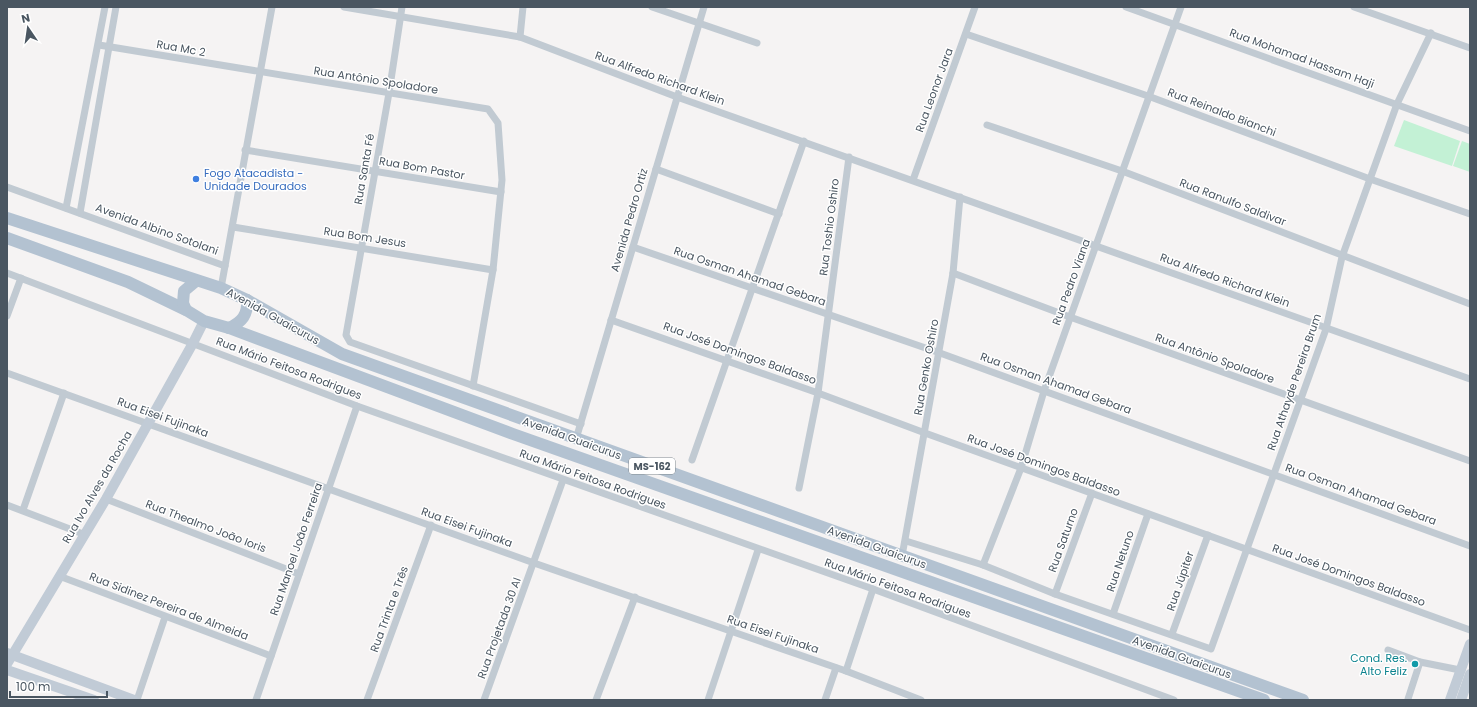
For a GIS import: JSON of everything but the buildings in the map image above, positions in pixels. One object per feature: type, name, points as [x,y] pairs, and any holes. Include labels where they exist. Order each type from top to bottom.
[{"type":"main road","name":"Avenida Guaicurus","points":[[7,218],[221,288],[247,300],[342,354],[1303,700]]},
{"type":"main road","name":"Avenida Guaicurus","points":[[7,238],[128,282],[186,310],[204,321],[229,328],[513,434],[1264,700]]},
{"type":"main road","points":[[186,310],[183,303],[184,291],[188,286],[196,281]]},
{"type":"main road","points":[[229,328],[239,323],[246,315],[247,300]]},
{"type":"street","points":[[66,208],[99,45],[105,7]]},
{"type":"street","points":[[80,213],[116,7]]},
{"type":"street","points":[[221,288],[272,7]]},
{"type":"street","name":"Rua Alfredo Richard Klein","points":[[344,7],[520,37],[677,97],[1470,379]]},
{"type":"street","name":"Rua Santa Fé","points":[[402,7],[389,93],[346,335],[350,342],[473,386]]},
{"type":"street","points":[[520,37],[523,7]]},
{"type":"street","points":[[652,7],[757,43]]},
{"type":"street","name":"Avenida Pedro Ortiz","points":[[576,439],[704,7]]},
{"type":"street","name":"Rua Leonor Jara","points":[[913,180],[976,7]]},
{"type":"street","name":"Rua Mohamad Hassam Haji","points":[[1126,7],[1470,131]]},
{"type":"street","name":"Rua Pedro Viana","points":[[983,565],[1021,468],[1044,391],[1181,7]]},
{"type":"street","points":[[1354,7],[1470,48]]},
{"type":"street","name":"Rua Athayde Pereira Brum","points":[[1172,634],[1211,648],[1326,329],[1342,257],[1397,104],[1431,33]]},
{"type":"street","name":"Rua Reinaldo Bianchi","points":[[966,34],[1148,96],[1370,179],[1470,214]]},
{"type":"street","name":"Rua Mc 2","points":[[99,45],[260,72]]},
{"type":"street","name":"Rua Antônio Spoladore","points":[[260,72],[488,109],[498,123],[502,180],[501,192]]},
{"type":"street","name":"Rua Ranulfo Saldivar","points":[[987,125],[1122,171],[1342,257],[1470,304]]},
{"type":"street","points":[[692,460],[804,141]]},
{"type":"street","name":"Rua Bom Pastor","points":[[245,150],[501,192]]},
{"type":"street","name":"Rua Toshio Oshiro","points":[[799,488],[818,393],[849,158]]},
{"type":"street","points":[[656,169],[778,214]]},
{"type":"street","name":"Avenida Albino Sotolani","points":[[7,187],[225,266]]},
{"type":"street","points":[[501,192],[493,270],[473,386],[581,424]]},
{"type":"street","name":"Rua Genko Oshiro","points":[[902,556],[940,353],[953,273],[960,197]]},
{"type":"street","name":"Rua Bom Jesus","points":[[233,227],[493,270]]},
{"type":"street","name":"Rua Osman Ahamad Gebara","points":[[633,247],[940,353],[1274,473],[1470,546]]},
{"type":"street","name":"Rua Mário Feitosa Rodrigues","points":[[7,273],[357,406],[758,550],[873,589],[1170,699]]},
{"type":"street","name":"Rua Antônio Spoladore","points":[[953,273],[1070,317],[1470,461]]},
{"type":"street","points":[[7,316],[21,278]]},
{"type":"street","name":"Rua José Domingos Baldasso","points":[[611,320],[728,360],[1021,468],[1470,630]]},
{"type":"street","name":"Rua Ivo Alves da Rocha","points":[[8,657],[106,499],[204,321]]},
{"type":"street","name":"Rua Eisei Fujinaka","points":[[7,373],[329,488],[534,564],[634,597],[846,671],[921,700]]},
{"type":"street","points":[[23,510],[64,393]]},
{"type":"street","name":"Rua Manoel João Ferreira","points":[[256,700],[357,406]]},
{"type":"street","name":"Rua Projetada 30 AI","points":[[484,700],[563,480]]},
{"type":"street","name":"Rua Saturno","points":[[1055,594],[1092,493]]},
{"type":"street","name":"Rua Thealmo João Ioris","points":[[106,499],[299,574]]},
{"type":"street","points":[[7,505],[83,534]]},
{"type":"street","name":"Rua Netuno","points":[[1113,614],[1148,514]]},
{"type":"street","name":"Rua Trinta e Três","points":[[368,700],[430,525]]},
{"type":"street","name":"Rua Júpiter","points":[[1172,634],[1208,535]]},
{"type":"street","points":[[906,541],[983,565],[1055,594],[1172,634]]},
{"type":"street","points":[[708,700],[758,550]]},
{"type":"street","name":"Rua Sidinez Pereira de Almeida","points":[[59,576],[271,656]]},
{"type":"street","points":[[846,671],[873,589]]},
{"type":"street","points":[[596,700],[634,597]]},
{"type":"street","points":[[138,700],[165,617]]},
{"type":"street","points":[[1450,700],[1470,644]]},
{"type":"street","points":[[1388,650],[1420,662],[1460,670]]},
{"type":"street","points":[[8,657],[134,700]]},
{"type":"street","points":[[1408,699],[1420,662]]},
{"type":"street","points":[[825,700],[836,668]]},
{"type":"street","points":[[7,670],[94,700]]},
{"type":"street","points":[[1461,700],[1470,674]]},
{"type":"green space","points":[[1404,120],[1460,141],[1452,166],[1394,146]]},
{"type":"green space","points":[[1462,141],[1470,144],[1470,172],[1453,166]]},
{"type":"place","name":"Fogo Atacadista - Unidade Dourados","points":[[196,179]]},
{"type":"place","name":"Cond. Res. Alto Feliz","points":[[1415,664]]}]
